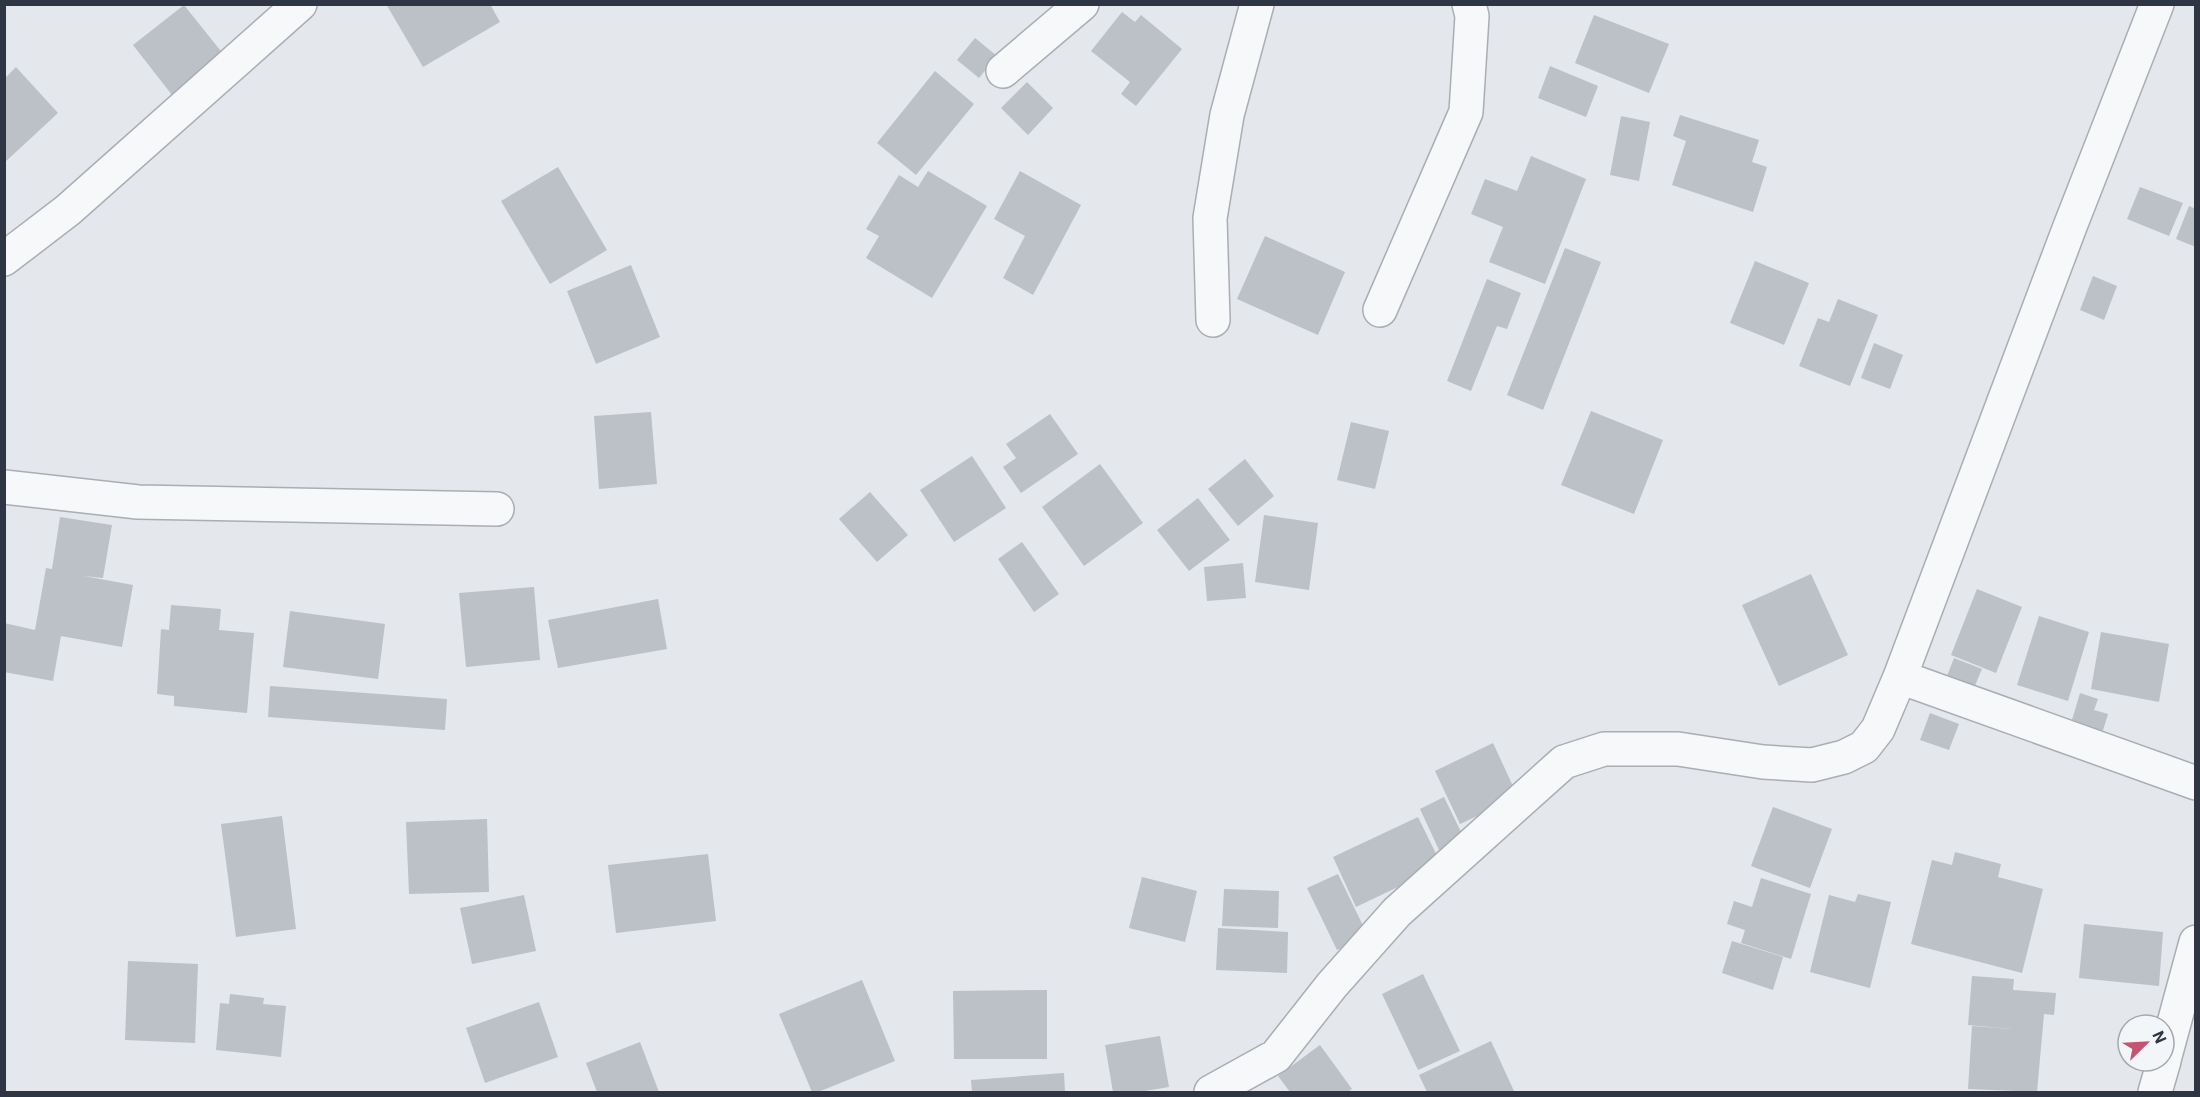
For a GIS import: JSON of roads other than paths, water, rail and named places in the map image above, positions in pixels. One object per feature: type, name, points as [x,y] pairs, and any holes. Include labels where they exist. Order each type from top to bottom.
[{"type":"street","points":[[4,259],[68,210],[300,4]]},
{"type":"street","points":[[1003,71],[1082,4]]},
{"type":"street","points":[[1213,320],[1210,218],[1227,115],[1257,4]]},
{"type":"street","points":[[1380,310],[1466,112],[1472,16],[1469,4]]},
{"type":"street","points":[[1211,1092],[1276,1056],[1332,985],[1397,912],[1564,762],[1604,749],[1678,749],[1763,762],[1812,765],[1844,758],[1864,747],[1878,729],[1900,677],[2069,229],[2157,4]]},
{"type":"street","points":[[4,487],[138,502],[497,509]]},
{"type":"street","points":[[1900,677],[2196,783]]},
{"type":"street","points":[[2176,1016],[2196,942]]},
{"type":"street","points":[[2155,1092],[2160,1073]]}]
